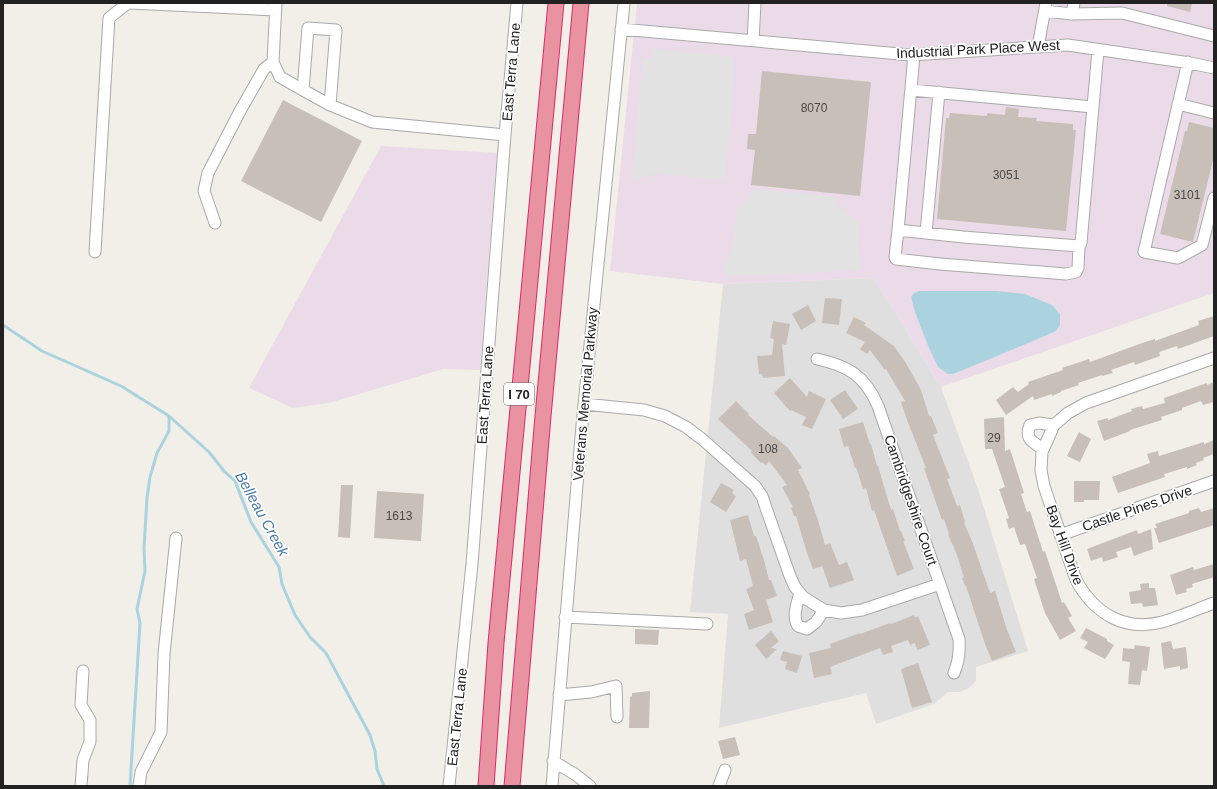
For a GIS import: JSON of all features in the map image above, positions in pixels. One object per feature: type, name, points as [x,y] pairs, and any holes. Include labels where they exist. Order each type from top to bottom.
[{"type":"highway","name":"I 70","points":[[486,786],[500,596],[556,3]]},
{"type":"highway","name":"I 70","points":[[512,786],[581,3]]},
{"type":"highway","points":[[514,758],[518,786]]},
{"type":"street","points":[[95,252],[109,18],[129,3],[276,6],[273,62],[280,76],[330,106],[372,122],[505,135]]},
{"type":"street","name":"East Terra Lane","points":[[450,786],[472,564],[505,135],[517,3]]},
{"type":"street","name":"Veterans Memorial Parkway","points":[[552,786],[584,404],[624,3]]},
{"type":"street","points":[[753,41],[755,3]]},
{"type":"street","points":[[1038,47],[1045,7],[1122,13],[1214,36]]},
{"type":"street","points":[[303,90],[308,28],[336,30],[330,106]]},
{"type":"street","name":"Industrial Park Place West","points":[[621,29],[914,55],[1068,45],[1188,62],[1214,68]]},
{"type":"street","points":[[914,55],[896,259],[1066,274],[1076,272],[1078,268],[1098,50]]},
{"type":"street","points":[[215,223],[204,191],[208,173],[240,111],[264,70],[273,62]]},
{"type":"street","points":[[1188,62],[1144,252],[1178,258],[1202,245],[1214,198]]},
{"type":"street","points":[[911,90],[1093,107]]},
{"type":"street","points":[[926,233],[939,92]]},
{"type":"street","points":[[1178,104],[1214,113]]},
{"type":"street","points":[[898,230],[1079,246]]},
{"type":"street","name":"Bay Hill Drive","points":[[1214,358],[1086,403],[1068,413],[1054,425],[1043,450],[1040,470],[1060,535],[1076,580],[1083,593],[1092,604],[1117,620],[1133,624],[1162,622],[1214,603]]},
{"type":"street","name":"Cambridgeshire Court","points":[[817,359],[832,362],[855,373],[865,382],[872,393],[886,428],[959,639],[959,662],[954,673]]},
{"type":"street","points":[[584,404],[644,410],[665,416],[686,426],[702,439],[731,464],[754,486],[762,496],[790,576],[803,597],[824,610],[841,613],[862,610],[940,584]]},
{"type":"street","points":[[1043,450],[1029,438],[1027,432],[1030,425],[1040,423],[1054,425]]},
{"type":"street","name":"Castle Pines Drive","points":[[1060,535],[1214,481]]},
{"type":"street","points":[[139,786],[141,772],[160,732],[164,654],[176,538]]},
{"type":"street","points":[[800,593],[796,612],[796,623],[798,626],[807,629],[816,622],[824,610]]},
{"type":"street","points":[[565,617],[707,624]]},
{"type":"street","points":[[81,786],[83,760],[90,742],[90,720],[81,705],[83,671]]},
{"type":"street","points":[[559,695],[591,692],[616,686],[617,717]]},
{"type":"street","points":[[553,760],[590,786]]},
{"type":"street","points":[[719,786],[725,770]]},
{"type":"shaded area","points":[[637,3],[1214,3],[1214,293],[941,387],[874,278],[723,284],[610,271]]},
{"type":"shaded area","points":[[652,49],[734,57],[734,78],[725,180],[654,173],[640,179],[632,179],[643,58],[651,59]]},
{"type":"shaded area","points":[[381,146],[497,153],[480,370],[443,369],[329,403],[293,408],[249,388]]},
{"type":"shaded area","points":[[753,189],[836,197],[836,205],[859,222],[857,245],[860,270],[761,275],[724,275],[724,267],[732,249],[737,209],[752,196]]},
{"type":"shaded area","points":[[874,278],[941,387],[978,489],[1028,651],[976,667],[976,681],[969,688],[960,692],[948,692],[934,704],[876,724],[866,693],[719,728],[728,614],[690,612],[723,284]]},
{"type":"water","points":[[919,291],[996,291],[1025,294],[1052,305],[1060,314],[1060,325],[1056,331],[1045,336],[953,374],[948,374],[938,367],[915,312],[911,297],[914,293]]},
{"type":"building","points":[[1167,3],[1192,3],[1190,12],[1167,6]]},
{"type":"building","points":[[762,71],[871,82],[860,196],[751,185],[755,150],[747,149],[748,134],[756,134]]},
{"type":"building","points":[[283,100],[362,141],[321,222],[241,181]]},
{"type":"building","points":[[1006,107],[1019,109],[1018,117],[1037,118],[1036,121],[1073,124],[1073,130],[1076,130],[1066,231],[937,219],[946,118],[949,118],[950,113],[987,116],[987,113],[1005,115]]},
{"type":"building","points":[[1189,122],[1214,128],[1214,156],[1193,242],[1160,234],[1185,131],[1187,131]]},
{"type":"building","points":[[825,298],[842,299],[839,325],[822,323]]},
{"type":"building","points":[[808,305],[816,321],[801,330],[792,314]]},
{"type":"building","points":[[1214,316],[1214,336],[1178,349],[1177,346],[1159,352],[1160,356],[1135,365],[1134,362],[1111,370],[1113,373],[1078,383],[1079,385],[1061,391],[1052,396],[1052,394],[1034,400],[1033,396],[1006,415],[996,400],[1013,387],[1018,392],[1029,384],[1028,382],[1063,370],[1062,368],[1089,359],[1090,362],[1145,342],[1155,339],[1155,341],[1199,325],[1198,321]]},
{"type":"building","points":[[854,317],[866,323],[864,325],[894,346],[906,363],[921,390],[929,416],[931,416],[938,433],[933,435],[950,478],[947,479],[957,506],[960,505],[964,523],[972,541],[990,593],[995,591],[1007,630],[1016,652],[992,661],[962,578],[964,578],[957,555],[948,534],[944,519],[942,520],[924,468],[926,468],[907,420],[901,402],[905,401],[886,369],[885,370],[870,350],[867,354],[860,349],[865,342],[846,333]]},
{"type":"building","points":[[773,321],[790,324],[786,345],[782,344],[785,376],[763,378],[762,374],[759,374],[757,356],[772,355],[774,339],[770,338]]},
{"type":"building","points":[[790,378],[807,397],[809,391],[826,399],[812,429],[802,425],[806,417],[791,410],[790,411],[774,393]]},
{"type":"building","points":[[1214,382],[1214,402],[1203,405],[1201,401],[1182,408],[1182,410],[1161,417],[1162,420],[1130,430],[1104,441],[1097,421],[1108,418],[1108,420],[1132,411],[1131,409],[1142,406],[1143,409],[1165,403],[1164,398]]},
{"type":"building","points":[[845,390],[858,409],[843,419],[830,400]]},
{"type":"building","points":[[736,401],[749,414],[748,415],[788,448],[802,468],[798,470],[810,494],[809,495],[825,545],[830,543],[839,565],[847,562],[854,580],[830,588],[822,566],[813,569],[796,516],[794,516],[791,508],[793,507],[782,487],[787,485],[769,461],[766,465],[762,462],[761,463],[751,453],[752,451],[718,419]]},
{"type":"building","points":[[1004,417],[1005,451],[1010,449],[1024,493],[1021,494],[1027,512],[1030,511],[1062,603],[1064,602],[1072,616],[1068,618],[1076,631],[1060,640],[1045,613],[1034,579],[1037,578],[1025,544],[1020,545],[1014,527],[1009,529],[1006,519],[1009,518],[999,489],[1005,487],[992,449],[985,449],[984,419]]},
{"type":"building","points":[[863,422],[891,510],[893,509],[914,569],[897,576],[874,510],[872,511],[866,488],[863,489],[848,446],[844,447],[839,429]]},
{"type":"building","points":[[1079,432],[1091,439],[1080,462],[1067,456]]},
{"type":"building","points":[[1214,440],[1214,454],[1203,458],[1204,460],[1196,463],[1197,465],[1187,469],[1187,467],[1164,474],[1165,477],[1118,493],[1112,477],[1150,463],[1147,454],[1158,451],[1159,456]]},
{"type":"building","points":[[1074,481],[1100,481],[1099,500],[1074,502]]},
{"type":"building","points":[[721,483],[734,490],[732,493],[736,496],[726,512],[710,502]]},
{"type":"building","points":[[341,485],[353,485],[350,538],[338,537]]},
{"type":"building","points":[[377,491],[424,494],[421,541],[374,538]]},
{"type":"building","points":[[1199,508],[1201,512],[1214,508],[1214,525],[1159,543],[1154,528],[1157,528],[1155,524],[1189,513],[1189,511]]},
{"type":"building","points":[[748,515],[754,536],[756,536],[764,560],[769,580],[771,580],[777,596],[766,600],[773,622],[749,630],[744,614],[754,610],[746,589],[753,586],[746,559],[740,561],[730,520]]},
{"type":"building","points":[[1151,529],[1153,549],[1134,556],[1131,547],[1116,552],[1118,557],[1103,562],[1102,557],[1091,561],[1087,549],[1137,530],[1138,534]]},
{"type":"building","points":[[1214,564],[1214,577],[1192,584],[1193,587],[1186,589],[1187,592],[1176,595],[1170,575],[1193,567],[1194,570]]},
{"type":"building","points":[[1149,583],[1149,588],[1155,588],[1158,605],[1143,607],[1142,603],[1131,604],[1129,592],[1141,590],[1140,584]]},
{"type":"building","points":[[914,615],[915,618],[918,616],[930,645],[917,650],[915,643],[910,645],[908,640],[891,646],[893,652],[883,655],[880,648],[830,667],[832,674],[814,678],[809,653],[831,648],[830,644]]},
{"type":"building","points":[[1086,628],[1107,639],[1107,641],[1114,645],[1105,659],[1084,648],[1088,642],[1080,638]]},
{"type":"building","points":[[635,629],[659,630],[658,645],[635,644]]},
{"type":"building","points":[[771,631],[779,641],[771,648],[777,649],[766,659],[755,645]]},
{"type":"building","points":[[1171,641],[1173,649],[1186,647],[1188,668],[1180,670],[1180,666],[1164,669],[1161,643]]},
{"type":"building","points":[[1135,645],[1150,647],[1147,671],[1142,670],[1140,685],[1128,684],[1130,662],[1122,661],[1123,648],[1134,649]]},
{"type":"building","points":[[783,651],[802,656],[797,673],[785,669],[787,662],[780,660]]},
{"type":"building","points":[[918,663],[932,702],[912,708],[901,669]]},
{"type":"building","points":[[650,691],[649,728],[629,728],[630,697],[632,696],[632,693]]},
{"type":"building","points":[[735,737],[740,755],[723,759],[718,741]]},
{"type":"waterway","name":"Belleau Creek","points":[[3,325],[42,351],[121,386],[169,416],[209,452],[224,471],[235,481],[251,522],[279,567],[282,584],[295,615],[310,637],[326,653],[370,735],[375,751],[377,769],[384,786]]},
{"type":"waterway","points":[[130,786],[140,623],[137,609],[145,571],[144,548],[147,498],[150,477],[157,453],[169,431],[169,416]]}]
